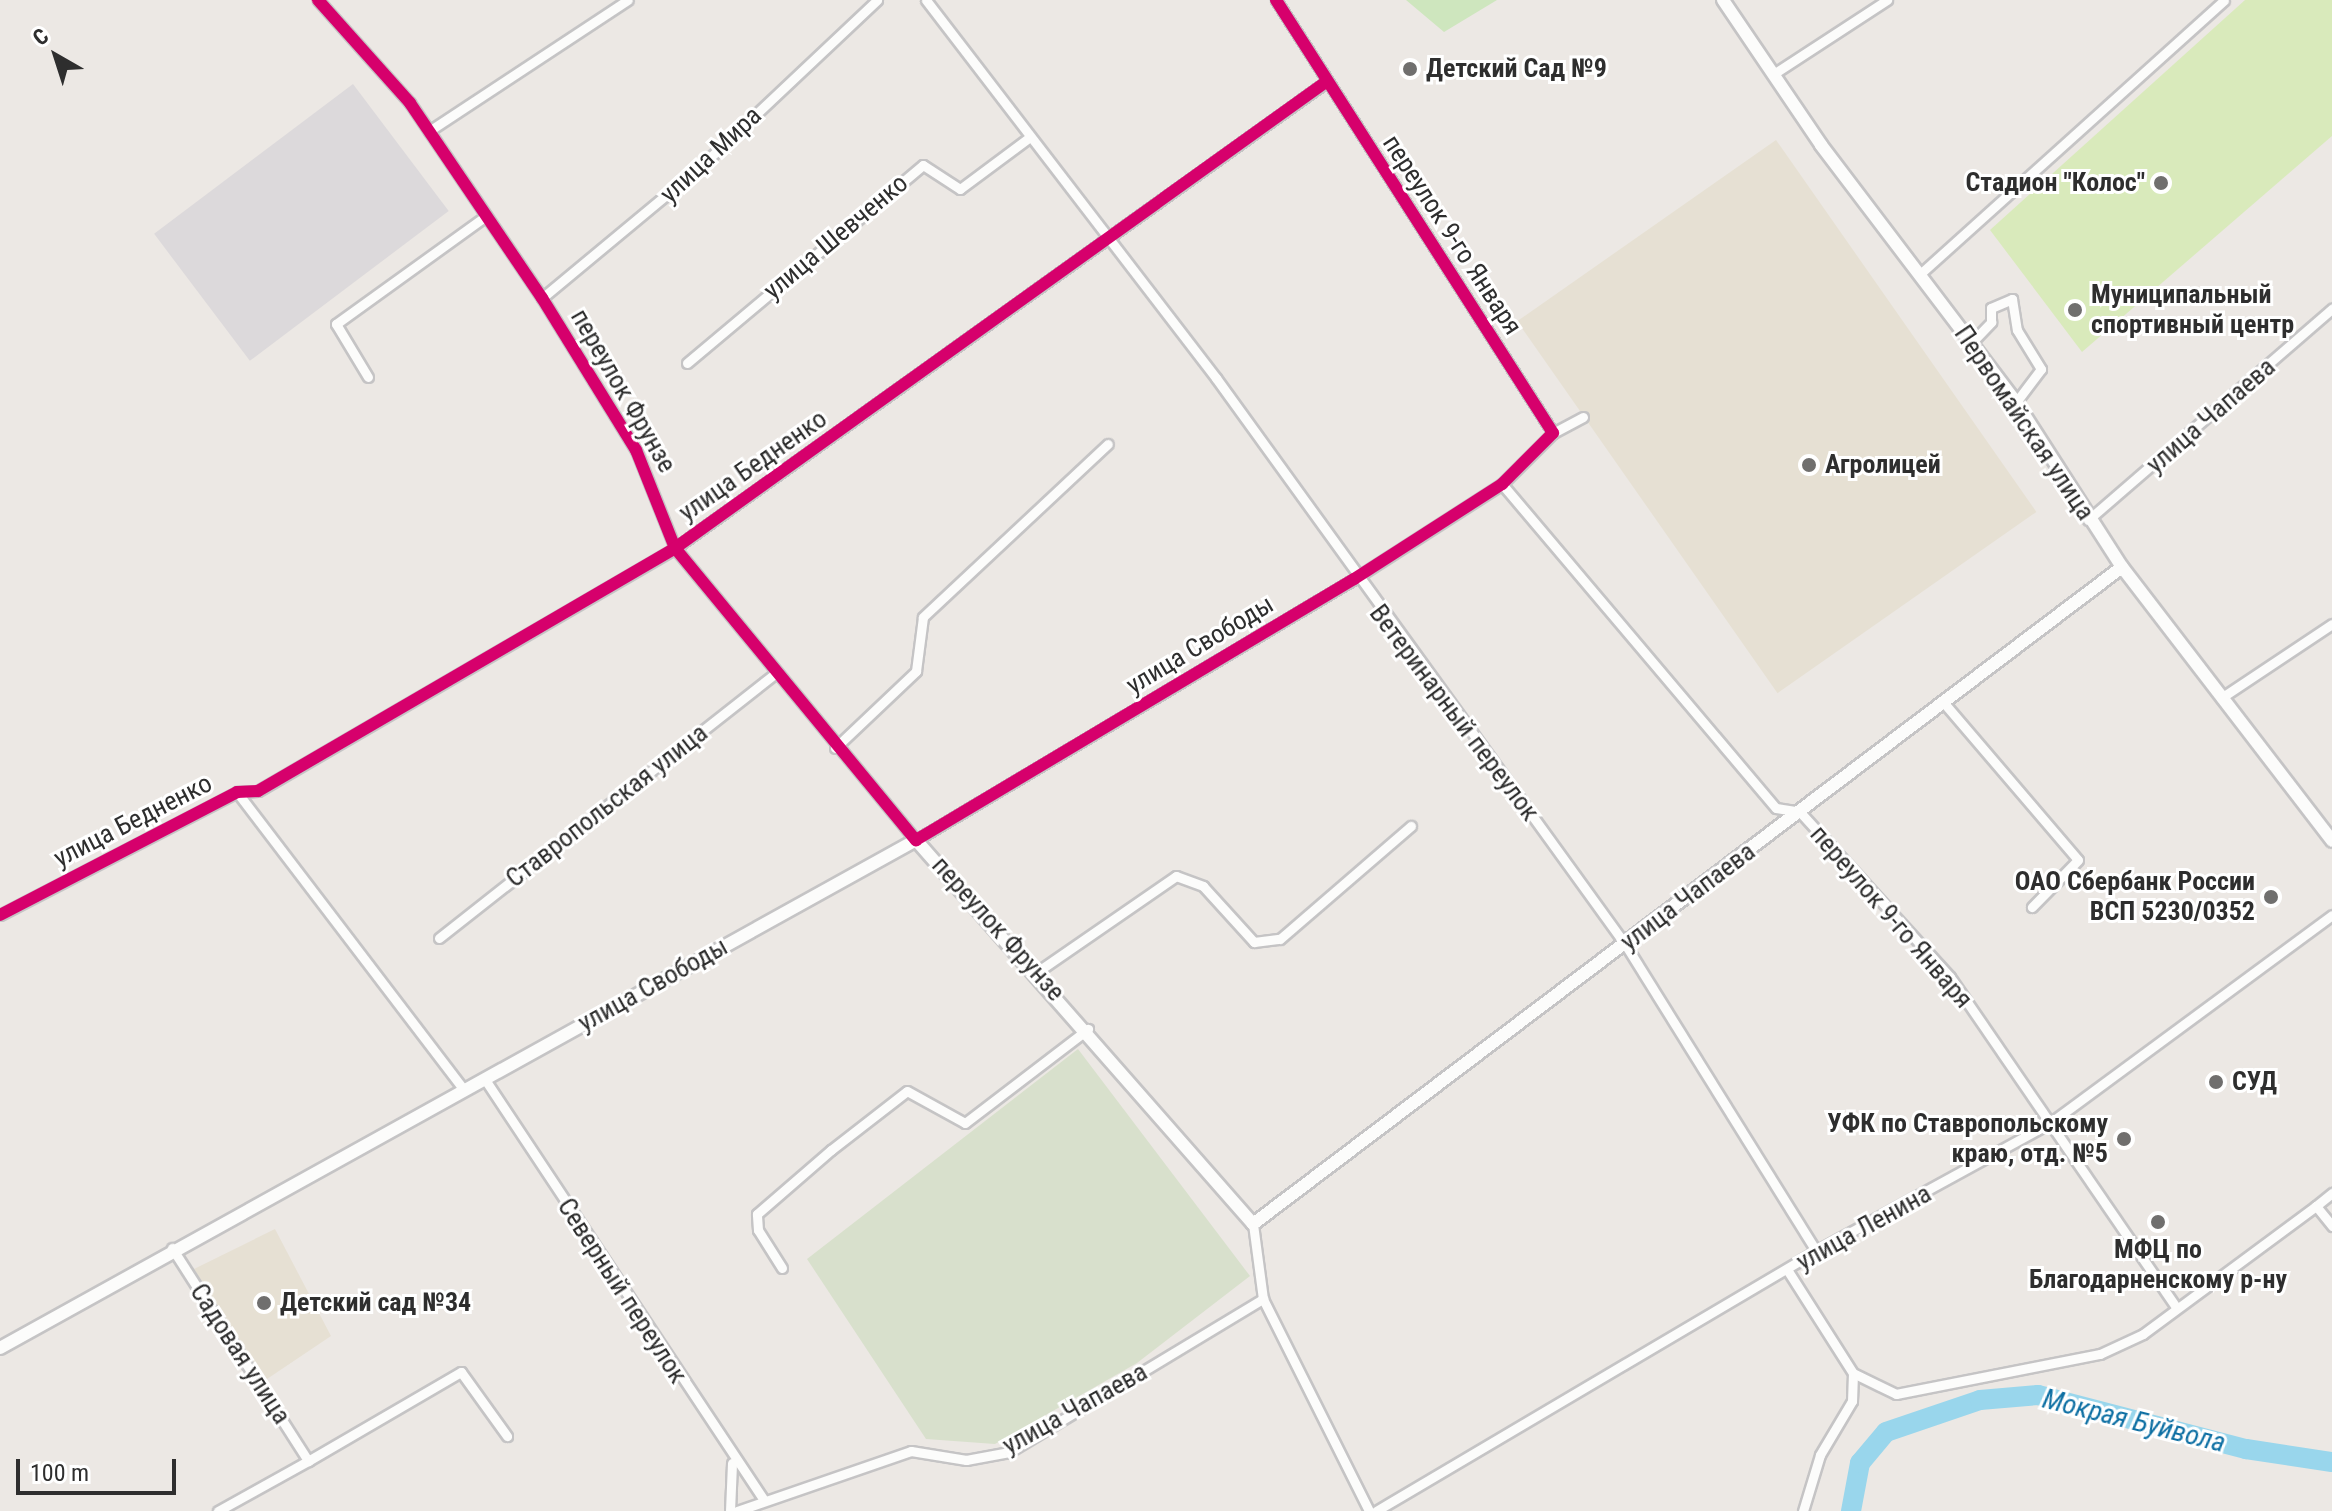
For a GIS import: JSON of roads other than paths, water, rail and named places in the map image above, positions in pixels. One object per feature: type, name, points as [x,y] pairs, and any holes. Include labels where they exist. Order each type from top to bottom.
[{"type":"main road","name":"Первомайская улица","points":[[1723,0],[2016,402],[2088,520],[2122,567],[2332,841]]},
{"type":"main road","name":"улица Чапаева","points":[[1253,1224],[2122,567]]},
{"type":"main road","name":"переулок Фрунзе","points":[[916,840],[1088,1029],[1253,1224]]},
{"type":"main road","name":"улица Свободы","points":[[0,1348],[172,1248],[916,840]]},
{"type":"street","name":"переулок Фрунзе","points":[[318,0],[429,131],[542,298],[636,450],[675,548],[835,748],[916,840]]},
{"type":"street","points":[[429,131],[628,0]]},
{"type":"street","name":"Ветеринарный переулок","points":[[926,0],[1027,139],[1110,235],[1354,579],[1625,944],[1816,1251]]},
{"type":"street","name":"переулок 9-го Января","points":[[1276,0],[1553,433]]},
{"type":"street","points":[[1775,73],[1887,0]]},
{"type":"street","points":[[1920,274],[2224,0]]},
{"type":"street","name":"улица Мира","points":[[542,298],[701,166],[875,2]]},
{"type":"street","name":"улица Бедненко","points":[[0,915],[237,792],[258,791],[675,548],[1326,82]]},
{"type":"street","name":"улица Шевченко","points":[[687,363],[923,165],[933,165],[960,189],[1027,139]]},
{"type":"street","points":[[368,377],[336,324],[486,216]]},
{"type":"street","points":[[1972,342],[1991,322],[1991,308],[2012,299],[2017,330],[2041,369],[2016,402]]},
{"type":"street","name":"улица Чапаева","points":[[2088,520],[2332,309]]},
{"type":"street","points":[[1502,484],[1553,433],[1583,417]]},
{"type":"street","points":[[835,748],[916,671],[923,617],[1108,444]]},
{"type":"street","name":"переулок 9-го Января","points":[[1502,484],[1776,808],[1800,812],[1950,977],[2176,1307]]},
{"type":"street","name":"улица Свободы","points":[[916,840],[1354,579],[1502,484]]},
{"type":"street","points":[[2221,698],[2332,624]]},
{"type":"street","name":"Ставропольская улица","points":[[439,938],[775,674]]},
{"type":"street","points":[[1944,703],[2078,860],[2032,907]]},
{"type":"street","points":[[237,792],[463,1089]]},
{"type":"street","points":[[1037,972],[1176,876],[1203,886],[1254,942],[1280,939],[1411,826]]},
{"type":"street","name":"улица Ленина","points":[[1376,1511],[1788,1271],[1816,1251],[2050,1123],[2332,915]]},
{"type":"street","points":[[782,1268],[758,1230],[757,1214],[831,1150],[907,1091],[965,1123],[1088,1029]]},
{"type":"street","name":"Северный переулок","points":[[484,1078],[732,1463],[764,1500]]},
{"type":"street","points":[[1788,1271],[1853,1373],[1896,1394],[2019,1374],[2131,1341],[2332,1193]]},
{"type":"street","points":[[2316,1206],[2332,1226]]},
{"type":"street","points":[[1253,1224],[1263,1299],[1369,1511]]},
{"type":"street","name":"Садовая улица","points":[[172,1248],[308,1461]]},
{"type":"street","name":"улица Чапаева","points":[[737,1511],[911,1451],[966,1460],[1009,1452],[1263,1299]]},
{"type":"street","points":[[218,1511],[461,1372],[507,1436]]},
{"type":"street","points":[[1803,1511],[1820,1455],[1852,1401],[1853,1373]]},
{"type":"street","points":[[730,1511],[732,1463]]},
{"type":"waterway","name":"Мокрая Буйвола","points":[[1851,1511],[1860,1463],[1886,1432],[1980,1400],[2038,1395],[2246,1449],[2332,1462]]},
{"type":"place","name":"Детский Сад №9","points":[[1410,69]]},
{"type":"place","name":"Стадион \"Колос\"","points":[[2161,183]]},
{"type":"place","name":"Муниципальный спортивный центр","points":[[2075,310]]},
{"type":"place","name":"Агролицей","points":[[1809,465]]},
{"type":"place","name":"ОАО Сбербанк России ВСП 5230/0352","points":[[2271,897]]},
{"type":"place","name":"СУД","points":[[2216,1082]]},
{"type":"place","name":"УФК по Ставропольскому краю, отд. №5","points":[[2124,1139]]},
{"type":"place","name":"МФЦ по Благодарненскому р-ну","points":[[2158,1222]]},
{"type":"place","name":"Детский сад №34","points":[[264,1303]]}]
